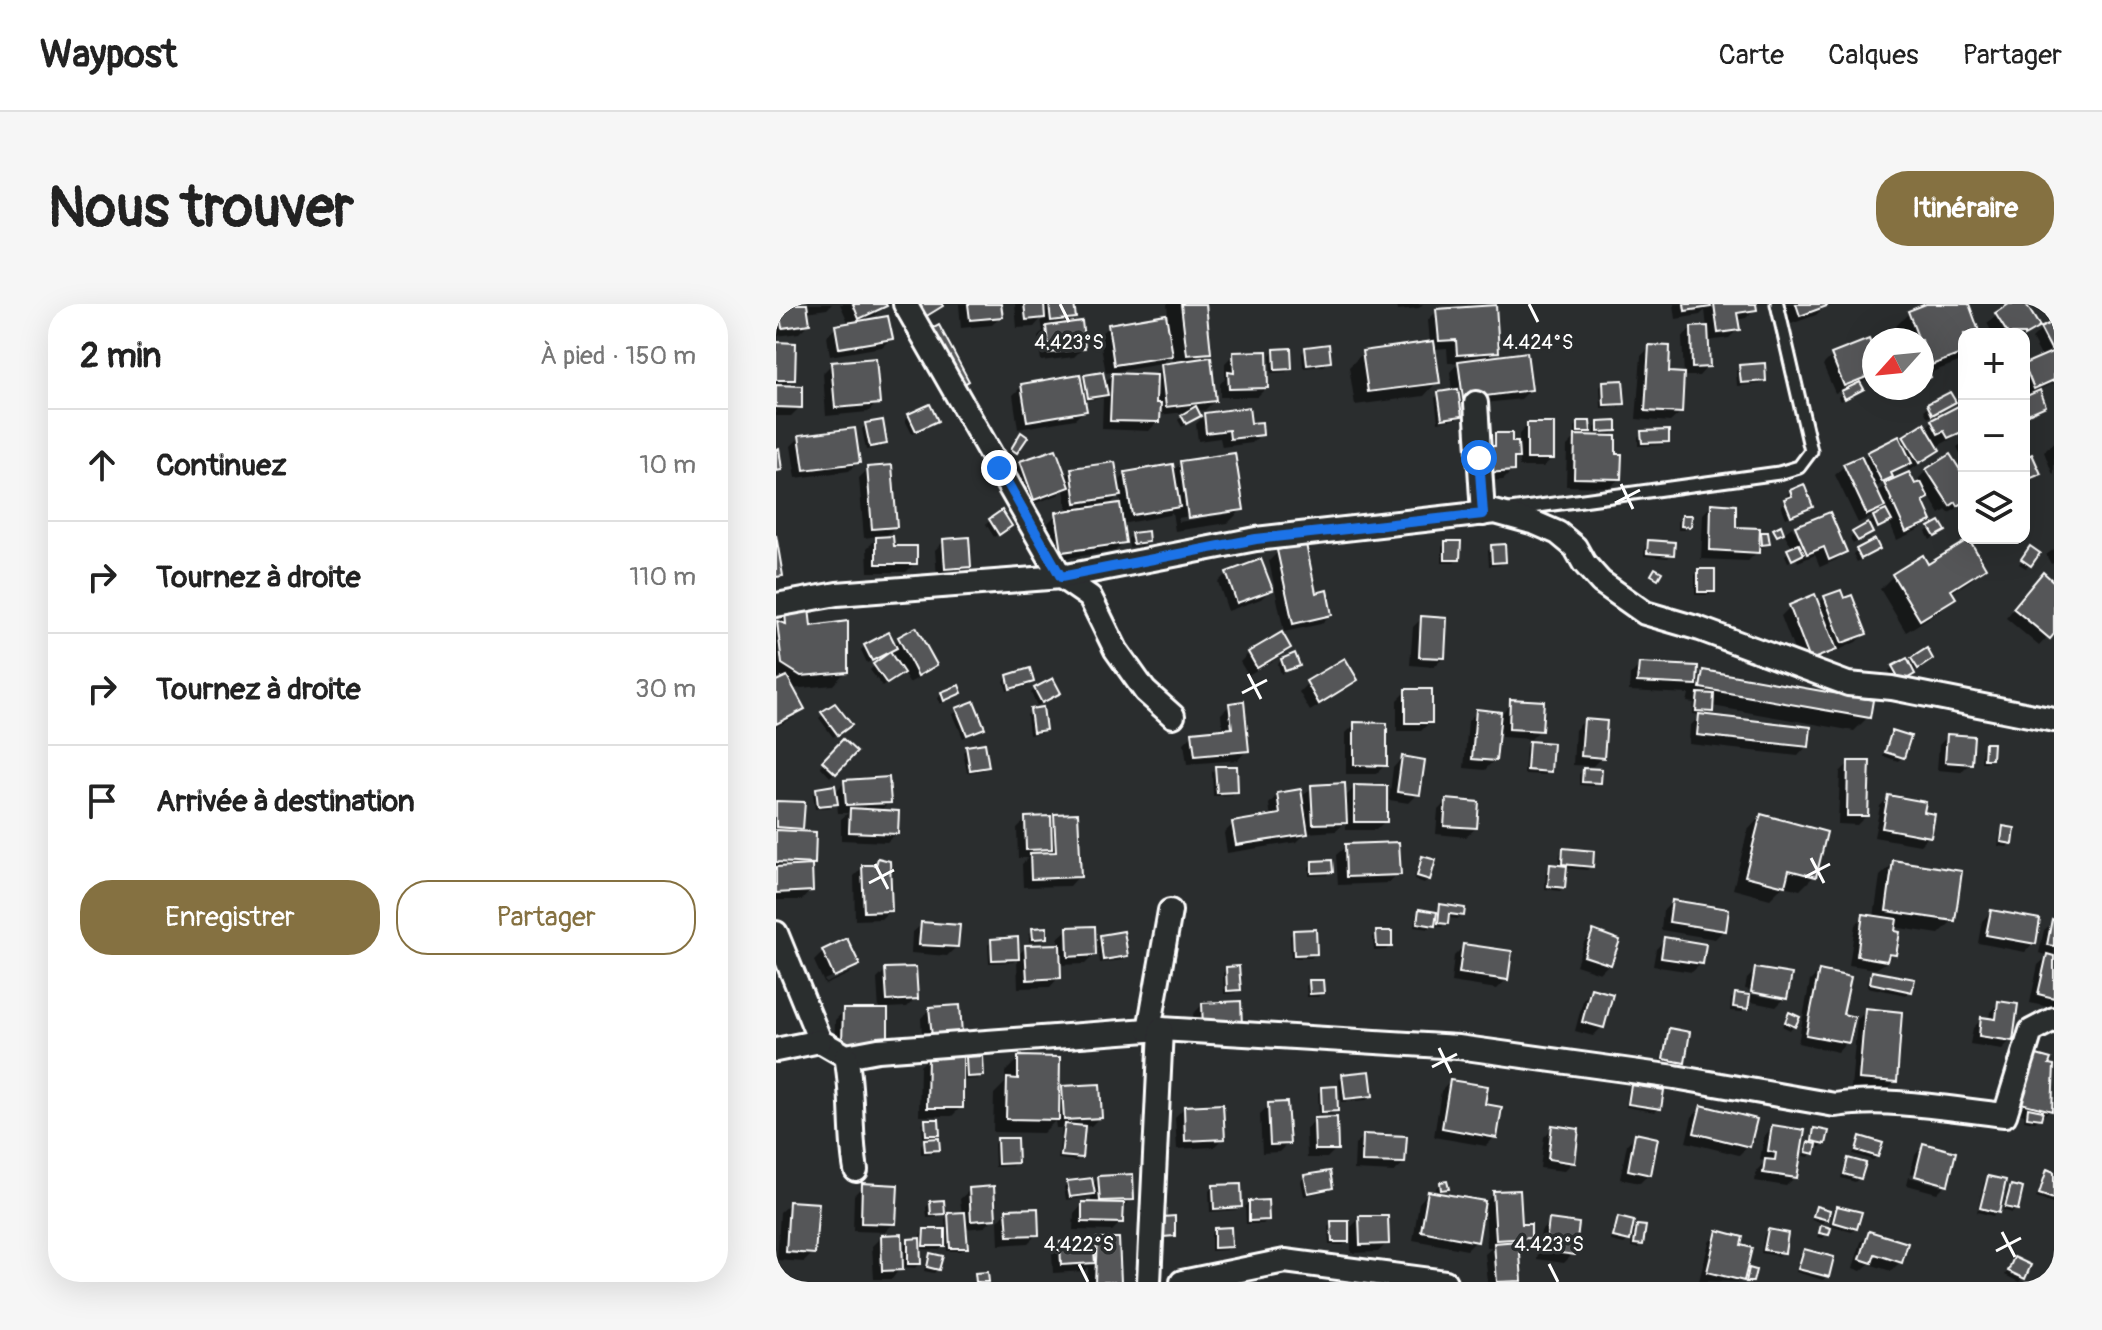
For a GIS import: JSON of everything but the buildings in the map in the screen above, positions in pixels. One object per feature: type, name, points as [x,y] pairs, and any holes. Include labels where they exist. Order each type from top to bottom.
[{"type":"street","points":[[905,304],[1061,577],[1090,597],[1116,650],[1145,691],[1173,716]]},
{"type":"street","points":[[1476,403],[1489,513]]},
{"type":"street","points":[[776,605],[837,594],[1061,577],[1256,539],[1489,513],[1535,523],[1558,533],[1575,547],[1601,582],[1645,613],[1700,629],[1848,684],[1892,688],[2054,720]]},
{"type":"street","points":[[1149,1282],[1155,1029],[1170,911]]},
{"type":"street","points":[[776,933],[820,1041],[846,1056],[878,1050],[1155,1029],[1458,1047],[1675,1077],[1835,1105],[1900,1103],[2005,1115],[2031,1031],[2054,1019]]},
{"type":"street","points":[[776,1050],[820,1041]]},
{"type":"street","points":[[846,1056],[852,1084],[851,1147],[856,1170]]},
{"type":"street","points":[[1182,1282],[1285,1261],[1445,1282]]},
{"type":"lane","points":[[1489,513],[1779,473],[1799,467],[1811,451],[1777,304]]},
{"type":"route","points":[[999,468],[1061,577],[1256,539],[1483,514],[1479,458]]}]
